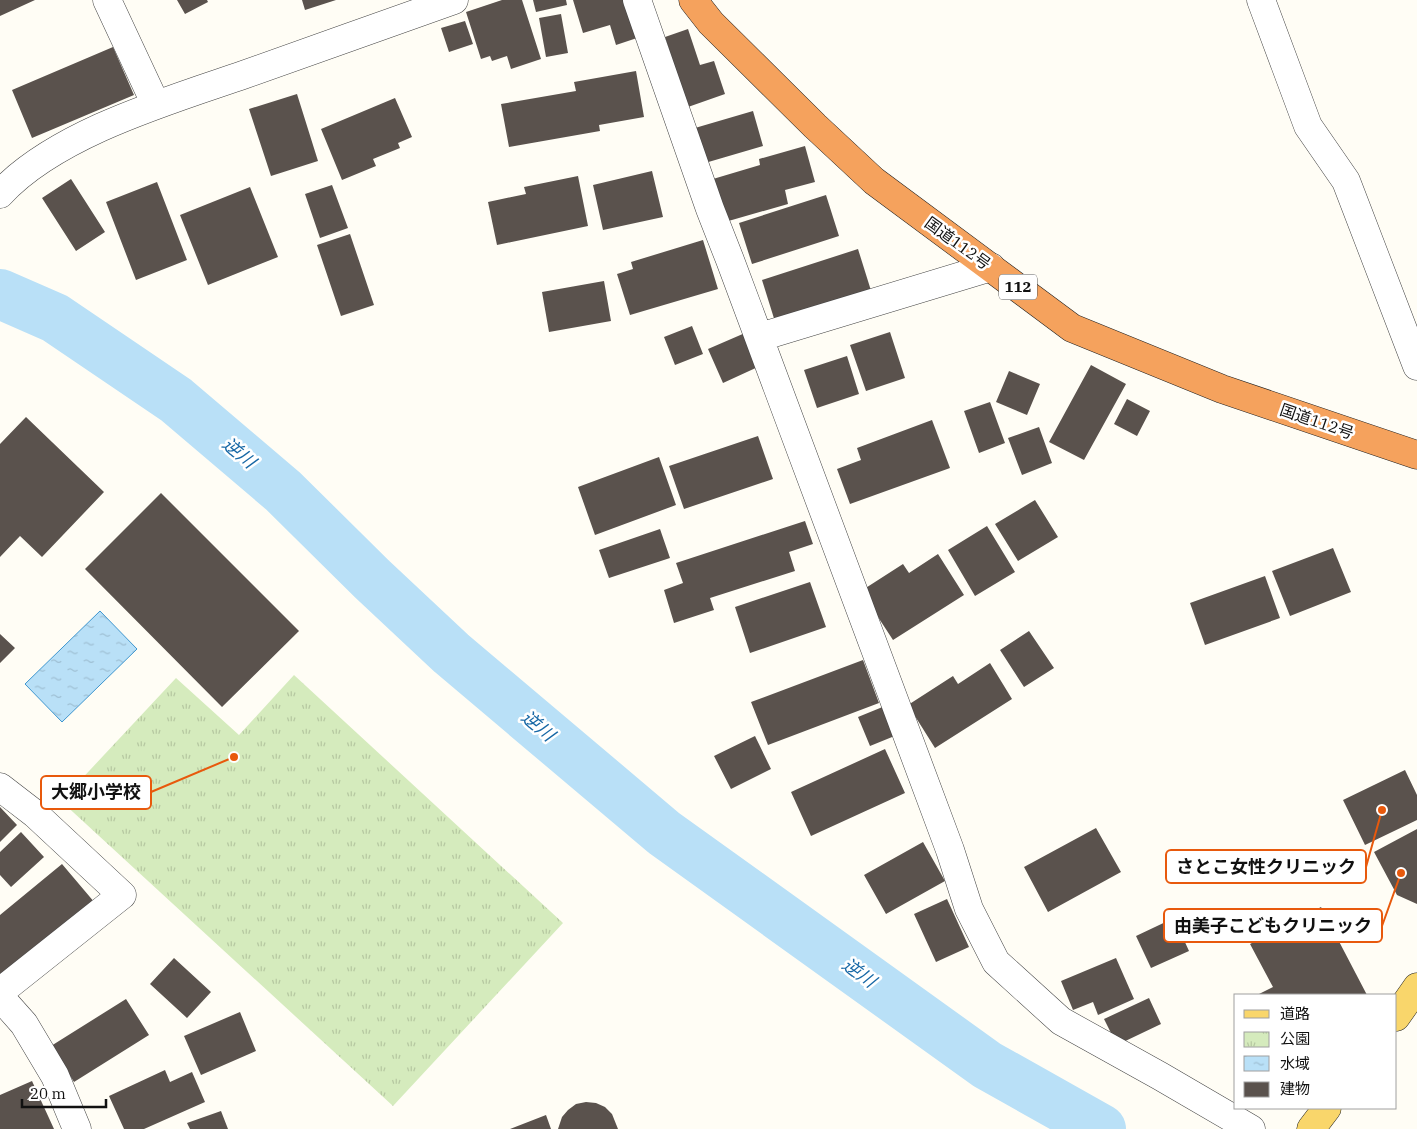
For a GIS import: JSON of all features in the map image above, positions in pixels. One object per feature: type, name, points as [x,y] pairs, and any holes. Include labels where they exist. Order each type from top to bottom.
[{"type":"highway","name":"国道112号","points":[[693,0],[711,22],[815,126],[874,181],[1072,328],[1222,389],[1417,455]]},
{"type":"main road","points":[[1397,1015],[1417,987]]},
{"type":"main road","points":[[1311,1129],[1326,1109]]},
{"type":"street","points":[[107,0],[156,105]]},
{"type":"street","points":[[0,194],[13,180],[42,159],[91,132],[156,105],[454,0]]},
{"type":"street","points":[[637,0],[712,216],[760,337],[947,841],[969,909],[996,962],[1061,1021],[1251,1129]]},
{"type":"street","points":[[1260,0],[1308,126],[1346,181],[1417,366]]},
{"type":"street","points":[[760,337],[991,267]]},
{"type":"street","points":[[0,787],[35,814],[122,895],[0,992]]},
{"type":"street","points":[[0,997],[24,1024],[55,1076],[76,1129]]},
{"type":"green space","points":[[294,675],[563,923],[393,1106],[61,801],[176,678],[239,735]]},
{"type":"water","points":[[100,611],[137,649],[62,722],[25,684]]},
{"type":"building","points":[[0,0],[35,0],[0,16]]},
{"type":"building","points":[[177,0],[207,0],[208,2],[185,14]]},
{"type":"building","points":[[302,0],[336,0],[305,10]]},
{"type":"building","points":[[502,0],[522,0],[541,59],[511,69],[507,56],[492,61],[490,56],[481,59],[466,12]]},
{"type":"building","points":[[533,0],[566,0],[567,5],[536,12]]},
{"type":"building","points":[[573,0],[625,0],[637,38],[616,45],[610,25],[583,33]]},
{"type":"building","points":[[561,14],[568,53],[546,57],[539,18]]},
{"type":"building","points":[[465,21],[473,44],[449,52],[441,28]]},
{"type":"building","points":[[688,29],[700,65],[714,61],[725,94],[688,107],[665,37]]},
{"type":"building","points":[[113,47],[134,95],[32,138],[12,90]]},
{"type":"building","points":[[636,71],[644,117],[599,125],[600,131],[509,147],[501,104],[576,91],[574,82]]},
{"type":"building","points":[[297,94],[318,161],[271,176],[249,109]]},
{"type":"building","points":[[395,98],[412,137],[398,143],[400,148],[373,159],[376,166],[342,180],[321,129]]},
{"type":"building","points":[[753,111],[763,146],[705,163],[695,128]]},
{"type":"building","points":[[805,146],[815,182],[785,190],[788,204],[725,222],[713,179],[760,165],[759,159]]},
{"type":"building","points":[[652,171],[663,217],[603,230],[593,185]]},
{"type":"building","points":[[578,176],[588,226],[497,245],[488,202],[526,194],[524,187]]},
{"type":"building","points":[[71,179],[105,232],[76,251],[42,198]]},
{"type":"building","points":[[157,182],[187,260],[136,280],[106,202]]},
{"type":"building","points":[[332,185],[348,228],[320,238],[305,194]]},
{"type":"building","points":[[250,187],[278,257],[208,285],[180,215]]},
{"type":"building","points":[[826,195],[839,236],[752,264],[739,223]]},
{"type":"building","points":[[350,234],[374,305],[341,316],[317,245]]},
{"type":"building","points":[[703,240],[718,289],[630,315],[617,274],[633,269],[631,262]]},
{"type":"building","points":[[858,249],[873,297],[777,328],[762,280]]},
{"type":"building","points":[[604,281],[611,321],[549,332],[542,292]]},
{"type":"building","points":[[692,326],[703,354],[675,365],[664,337]]},
{"type":"building","points":[[890,332],[905,378],[866,391],[850,345]]},
{"type":"building","points":[[745,333],[760,366],[723,383],[708,349]]},
{"type":"building","points":[[847,356],[859,394],[817,408],[804,370]]},
{"type":"building","points":[[1091,365],[1126,384],[1084,460],[1049,442]]},
{"type":"building","points":[[1009,371],[1040,384],[1027,415],[996,402]]},
{"type":"building","points":[[1127,399],[1150,411],[1137,436],[1114,424]]},
{"type":"building","points":[[990,402],[1005,443],[979,453],[964,411]]},
{"type":"building","points":[[26,417],[104,492],[42,557],[20,536],[0,557],[0,444]]},
{"type":"building","points":[[932,420],[950,468],[850,504],[837,469],[861,460],[857,448]]},
{"type":"building","points":[[1039,427],[1052,463],[1022,475],[1008,438]]},
{"type":"building","points":[[758,436],[773,479],[684,509],[669,466]]},
{"type":"building","points":[[659,457],[676,505],[595,535],[578,487]]},
{"type":"building","points":[[161,493],[299,631],[222,707],[85,569]]},
{"type":"building","points":[[1035,500],[1058,537],[1018,561],[995,524]]},
{"type":"building","points":[[805,521],[813,544],[789,552],[795,571],[710,598],[714,610],[674,623],[664,590],[683,583],[676,563]]},
{"type":"building","points":[[987,526],[1015,572],[975,596],[948,550]]},
{"type":"building","points":[[660,529],[670,558],[609,578],[599,550]]},
{"type":"building","points":[[1333,548],[1351,592],[1290,616],[1272,571]]},
{"type":"building","points":[[938,554],[964,595],[893,640],[861,591],[903,564],[909,573]]},
{"type":"building","points":[[1265,576],[1280,618],[1205,645],[1190,603]]},
{"type":"building","points":[[810,582],[826,627],[750,653],[735,607]]},
{"type":"building","points":[[1029,631],[1054,668],[1024,687],[1000,650]]},
{"type":"building","points":[[0,634],[15,648],[0,663]]},
{"type":"building","points":[[863,660],[879,703],[768,745],[751,702]]},
{"type":"building","points":[[990,663],[1012,699],[935,748],[908,705],[953,676],[958,684]]},
{"type":"building","points":[[885,706],[897,735],[870,746],[858,717]]},
{"type":"building","points":[[755,736],[771,769],[731,789],[714,756]]},
{"type":"building","points":[[885,749],[905,793],[811,836],[791,792]]},
{"type":"building","points":[[1405,770],[1417,795],[1417,820],[1365,845],[1343,800]]},
{"type":"building","points":[[0,807],[17,825],[0,842]]},
{"type":"building","points":[[1096,828],[1121,872],[1048,912],[1024,867]]},
{"type":"building","points":[[1417,829],[1417,904],[1397,895],[1374,852]]},
{"type":"building","points":[[21,832],[44,857],[11,887],[0,875],[0,852]]},
{"type":"building","points":[[923,842],[945,881],[886,914],[864,875]]},
{"type":"building","points":[[62,864],[95,903],[0,981],[0,915]]},
{"type":"building","points":[[947,899],[969,947],[936,962],[914,914]]},
{"type":"building","points":[[1321,907],[1366,994],[1259,994],[1273,987],[1250,944]]},
{"type":"building","points":[[1174,918],[1189,951],[1151,968],[1136,936]]},
{"type":"building","points":[[174,958],[211,992],[187,1018],[150,984]]},
{"type":"building","points":[[1116,958],[1134,999],[1098,1015],[1093,1002],[1073,1010],[1061,981]]},
{"type":"building","points":[[1149,998],[1161,1024],[1117,1045],[1104,1019]]},
{"type":"building","points":[[126,999],[149,1035],[74,1082],[51,1046]]},
{"type":"building","points":[[240,1012],[256,1051],[201,1075],[184,1036]]},
{"type":"building","points":[[165,1070],[170,1082],[192,1072],[205,1102],[144,1129],[124,1129],[109,1096]]},
{"type":"building","points":[[32,1081],[54,1129],[0,1129],[0,1095]]},
{"type":"building","points":[[596,1103],[605,1107],[612,1114],[618,1129],[558,1129],[562,1117],[568,1110],[576,1104]]},
{"type":"building","points":[[221,1111],[228,1129],[190,1129],[187,1123]]},
{"type":"building","points":[[546,1115],[551,1129],[510,1129]]},
{"type":"waterway","name":"逆川","points":[[0,294],[55,318],[176,400],[283,491],[372,579],[451,653],[664,833],[987,1065],[1101,1129]]},
{"type":"place","name":"大郷小学校","points":[[234,757]]},
{"type":"place","name":"さとこ女性クリニック","points":[[1382,810]]},
{"type":"place","name":"由美子こどもクリニック","points":[[1401,873]]}]
